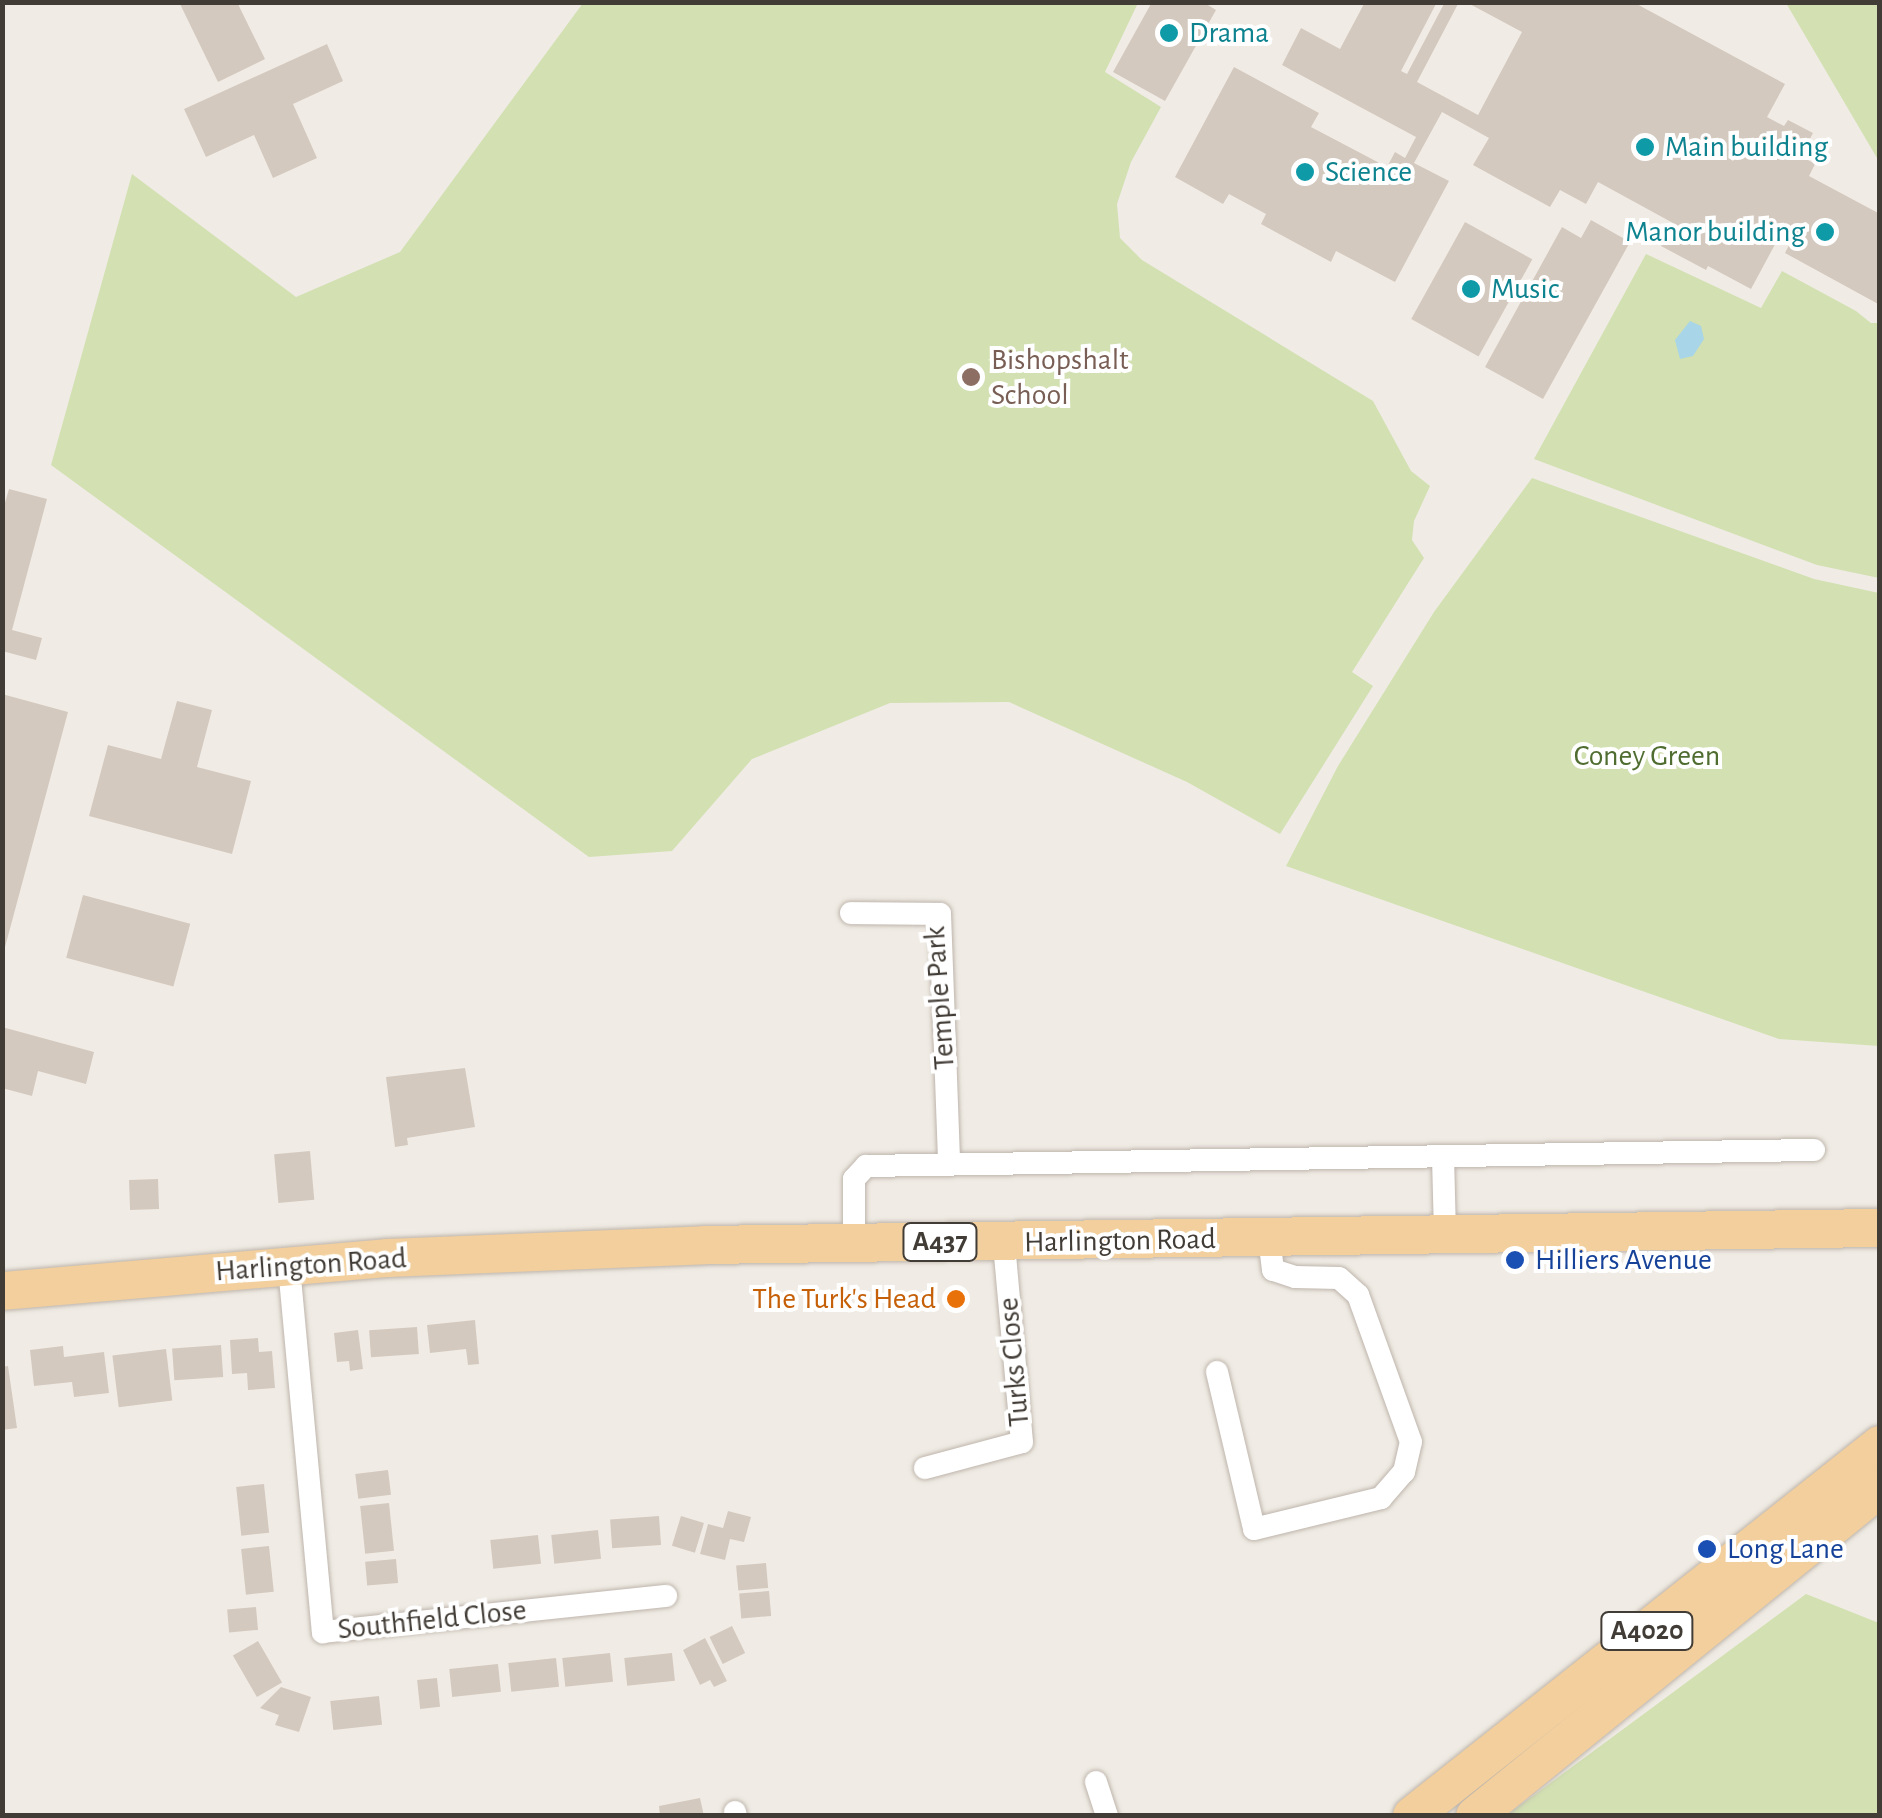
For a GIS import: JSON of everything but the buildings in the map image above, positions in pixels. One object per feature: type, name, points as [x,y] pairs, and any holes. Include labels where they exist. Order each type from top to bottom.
[{"type":"main road","name":"Harlington Road","points":[[2,1291],[481,1253],[854,1242],[1004,1243],[1880,1228]]},
{"type":"main road","name":"A4020","points":[[1412,1816],[1880,1445]]},
{"type":"main road","name":"A4020","points":[[1475,1816],[1880,1488]]},
{"type":"street","name":"Temple Park","points":[[851,912],[940,914],[949,1166]]},
{"type":"street","points":[[854,1242],[858,1171],[866,1166],[1814,1150]]},
{"type":"street","points":[[1443,1157],[1445,1233]]},
{"type":"street","points":[[1217,1372],[1254,1529],[1381,1498],[1404,1472],[1411,1442],[1358,1295],[1339,1278],[1295,1277],[1273,1270],[1269,1238]]},
{"type":"street","name":"Turks Close","points":[[925,1468],[1022,1442],[1004,1243]]},
{"type":"street","name":"Southfield Close","points":[[289,1267],[323,1632],[666,1596]]},
{"type":"street","points":[[1096,1782],[1107,1816]]},
{"type":"green space","name":"Bishopshalt School","points":[[583,3],[1138,3],[1105,72],[1161,107],[1131,162],[1117,204],[1120,238],[1142,260],[1373,401],[1411,471],[1430,486],[1414,521],[1412,540],[1424,558],[1352,672],[1373,686],[1280,834],[1187,782],[1009,702],[890,703],[752,759],[672,851],[589,857],[51,465],[132,174],[296,297],[400,252]]},
{"type":"green space","points":[[1786,3],[1879,3],[1879,160],[1877,158]]},
{"type":"green space","points":[[1646,254],[1761,308],[1782,271],[1871,323],[1879,323],[1879,578],[1817,565],[1534,459]]},
{"type":"green space","name":"Coney Green","points":[[1532,478],[1814,579],[1879,593],[1879,1046],[1779,1039],[1286,866],[1338,766],[1434,612]]},
{"type":"green space","points":[[1806,1594],[1879,1623],[1879,1815],[1507,1815]]},
{"type":"water","points":[[1690,321],[1701,326],[1704,339],[1693,356],[1680,359],[1675,340]]},
{"type":"place","name":"Drama","points":[[1169,33]]},
{"type":"place","name":"Main building","points":[[1645,147]]},
{"type":"place","name":"Science","points":[[1305,172]]},
{"type":"place","name":"Manor building","points":[[1825,232]]},
{"type":"place","name":"Music","points":[[1471,289]]},
{"type":"place","name":"Bishopshalt School","points":[[971,377]]},
{"type":"place","name":"Hilliers Avenue","points":[[1515,1260]]},
{"type":"place","name":"The Turk's Head","points":[[956,1299]]},
{"type":"place","name":"Long Lane","points":[[1707,1549]]}]
